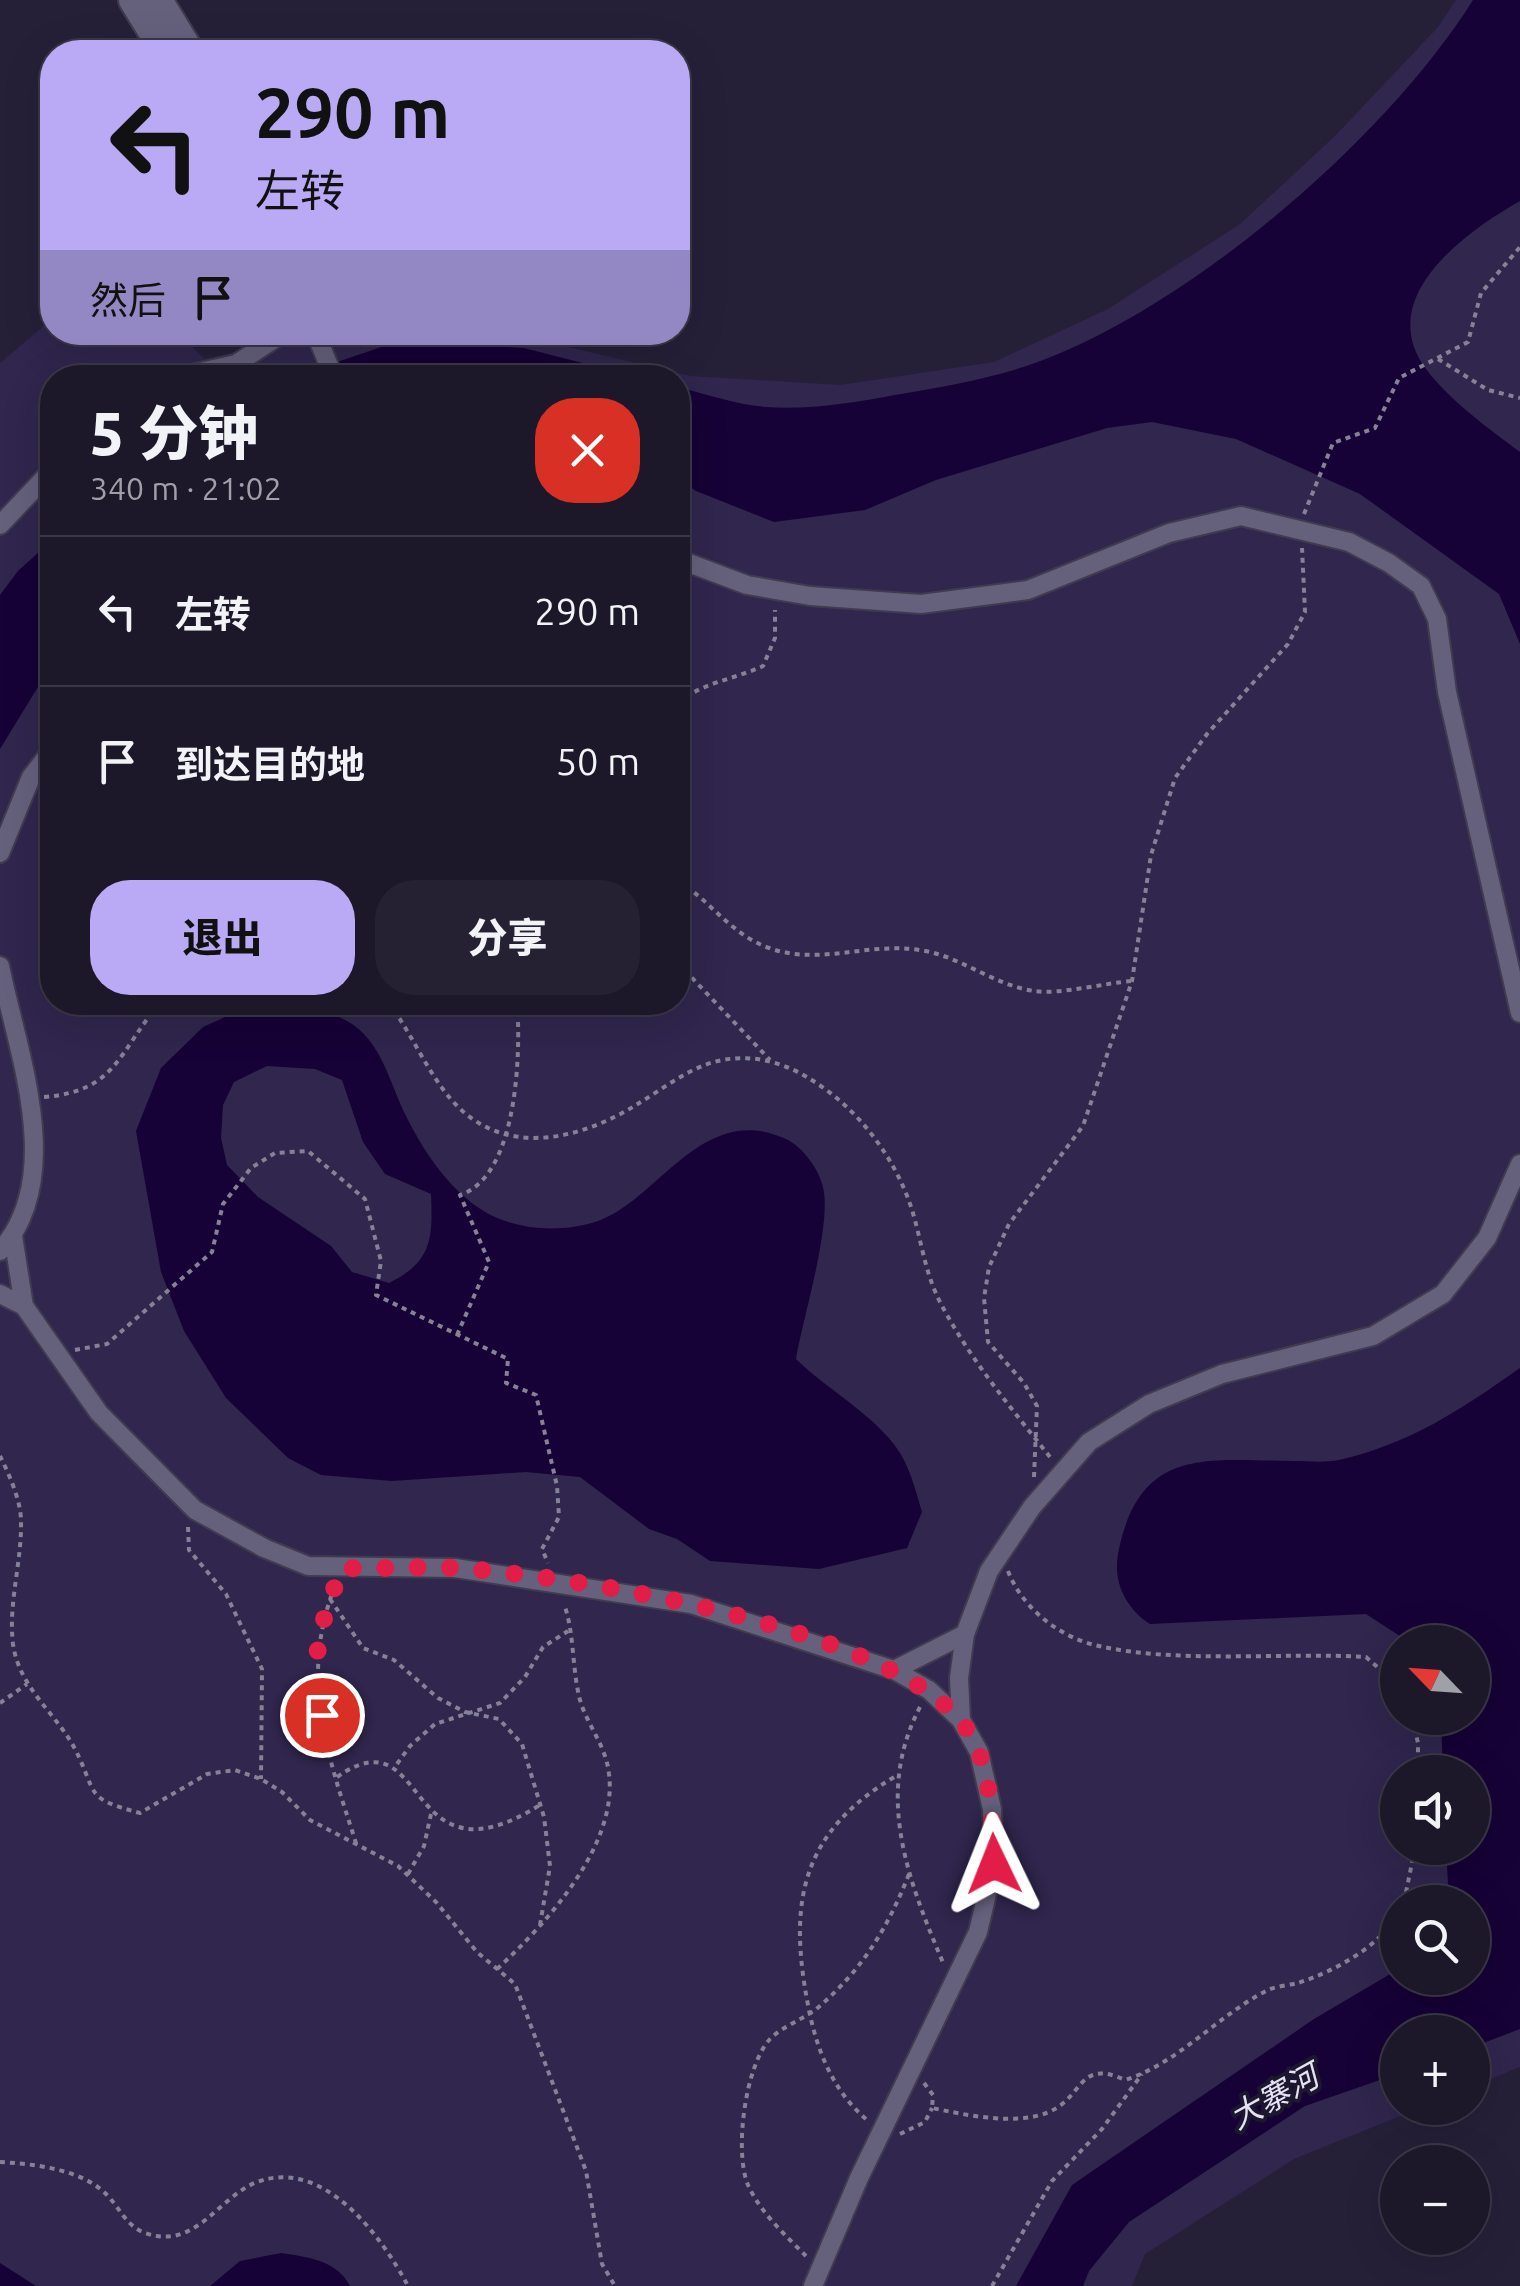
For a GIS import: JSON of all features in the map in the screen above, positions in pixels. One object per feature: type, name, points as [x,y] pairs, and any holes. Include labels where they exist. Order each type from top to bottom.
[{"type":"street","points":[[133,0],[158,40]]},
{"type":"street","points":[[158,0],[183,40]]},
{"type":"street","points":[[232,365],[265,345]]},
{"type":"street","points":[[0,525],[40,483]]},
{"type":"street","points":[[690,563],[747,585],[921,604],[1028,590],[1169,532],[1241,516],[1349,542],[1388,563],[1421,586],[1437,619],[1447,692],[1520,1013]]},
{"type":"street","points":[[0,853],[31,777],[40,765]]},
{"type":"street","points":[[0,966],[30,1098],[34,1166],[13,1236],[0,1251]]},
{"type":"street","points":[[961,1720],[959,1678],[965,1634],[990,1570],[1062,1472],[1089,1442],[1149,1404],[1222,1374],[1373,1336],[1443,1294],[1486,1238],[1520,1164]]},
{"type":"street","points":[[13,1236],[24,1306]]},
{"type":"street","points":[[0,1294],[24,1306],[100,1413],[187,1502],[264,1548],[308,1566],[455,1568],[692,1604],[894,1670],[929,1690],[961,1720],[979,1752],[992,1809],[994,1864],[978,1932],[816,2278]]},
{"type":"street","points":[[894,1670],[965,1634]]},
{"type":"path","points":[[1034,1479],[1036,1406],[1024,1383],[988,1342],[984,1298],[989,1267],[1009,1224],[1083,1126],[1132,980],[1151,855],[1176,778],[1208,734],[1288,644],[1305,612],[1299,527],[1333,442],[1375,428],[1399,378],[1468,342],[1481,293],[1520,247]]},
{"type":"path","points":[[1438,359],[1488,390],[1520,398]]},
{"type":"path","points":[[690,692],[763,666],[775,638],[776,590]]},
{"type":"path","points":[[690,888],[734,931],[770,948],[818,958],[873,949],[921,950],[1037,992],[1132,980]]},
{"type":"path","points":[[690,976],[770,1060],[811,1079],[855,1115],[886,1151],[910,1202],[923,1263],[940,1302],[974,1358],[1062,1472]]},
{"type":"path","points":[[30,1098],[74,1095],[106,1078],[152,1015]]},
{"type":"path","points":[[398,1015],[432,1072],[466,1114],[506,1135],[535,1140],[577,1132],[723,1060],[770,1060]]},
{"type":"path","points":[[458,1334],[490,1262],[460,1194],[471,1191],[488,1172],[506,1135],[518,1075],[517,1015]]},
{"type":"path","points":[[60,1352],[107,1344],[212,1252],[222,1204],[252,1168],[275,1153],[308,1151],[365,1199],[380,1261],[376,1295],[508,1359],[506,1382],[536,1395],[557,1486],[559,1517],[542,1549],[568,1613],[580,1702],[600,1736],[610,1776],[606,1810],[583,1870],[539,1929],[496,1969]]},
{"type":"path","points":[[0,1456],[22,1518],[13,1593],[13,1646],[28,1684],[75,1748],[88,1789],[109,1805],[140,1813],[207,1774],[235,1770],[261,1779],[282,1792],[310,1820],[408,1874],[496,1969],[515,1984],[586,2171],[602,2264],[615,2286]]},
{"type":"path","points":[[187,1502],[189,1550],[226,1594],[262,1669],[261,1779]]},
{"type":"path","points":[[1005,1547],[1013,1585],[1030,1609],[1065,1632],[1097,1646],[1168,1654],[1366,1657],[1380,1669]]},
{"type":"path","points":[[342,1568],[319,1628],[315,1681],[357,1844]]},
{"type":"path","points":[[330,1599],[364,1648],[394,1660],[438,1698],[465,1712],[499,1719],[522,1744],[540,1806],[550,1866],[539,1929]]},
{"type":"path","points":[[396,1766],[410,1746],[435,1724],[500,1704],[525,1677],[543,1647],[568,1631]]},
{"type":"path","points":[[0,1703],[28,1684]]},
{"type":"path","points":[[929,1690],[904,1737],[896,1776],[896,1815],[909,1874],[953,1986]]},
{"type":"path","points":[[337,1777],[354,1765],[377,1759],[396,1766],[430,1814],[460,1830],[492,1828],[540,1806]]},
{"type":"path","points":[[896,1776],[860,1798],[835,1822],[816,1854],[800,1897],[797,1949],[826,2068],[850,2106],[882,2133],[910,2132],[925,2122],[933,2095],[923,2081],[910,2075]]},
{"type":"path","points":[[408,1874],[424,1846],[430,1814]]},
{"type":"path","points":[[816,2278],[748,2185],[740,2133],[753,2074],[769,2040],[810,2014],[866,1959],[891,1920],[909,1874]]},
{"type":"path","points":[[932,2108],[1013,2118],[1050,2112],[1093,2072],[1106,2070],[1125,2080],[1142,2074],[1270,1990],[1302,1982],[1380,1940]]},
{"type":"path","points":[[992,2286],[1052,2181],[1102,2128],[1142,2074]]},
{"type":"path","points":[[0,2162],[29,2164],[74,2175],[106,2193],[130,2224],[146,2233],[174,2236],[202,2225],[256,2182],[286,2177],[322,2190],[354,2210],[390,2252],[408,2286]]},
{"type":"shaded area","points":[[1456,0],[1520,0],[1520,2067],[1490,2079],[1490,2015],[1380,2015],[1380,2124],[1294,2159],[1145,2254],[1132,2286],[0,2286],[0,363],[40,329],[40,345],[190,345],[205,359],[267,345],[560,345],[644,365],[40,365],[40,1015],[690,1015],[690,376],[840,385],[994,362],[1108,309],[1240,224],[1335,136],[1438,27]]},
{"type":"water","points":[[1473,0],[1520,0],[1520,201],[1476,230],[1433,269],[1418,292],[1411,317],[1413,342],[1426,369],[1470,414],[1520,452],[1520,644],[1499,594],[1360,494],[1236,439],[1152,422],[1107,428],[936,480],[865,510],[774,522],[690,487],[690,390],[766,407],[847,403],[983,378],[1035,363],[1095,337],[1157,302],[1280,213],[1390,107],[1436,53]]},
{"type":"water","points":[[387,345],[470,345],[524,348],[590,365],[328,365]]},
{"type":"water","points":[[40,551],[40,684],[0,749],[0,595]]},
{"type":"water","points":[[230,1015],[332,1015],[347,1021],[359,1029],[376,1051],[414,1130],[442,1174],[480,1209],[520,1225],[560,1228],[598,1221],[620,1210],[706,1142],[731,1133],[758,1131],[794,1144],[818,1173],[825,1204],[796,1359],[870,1419],[904,1460],[922,1512],[907,1548],[819,1569],[710,1561],[677,1539],[649,1529],[580,1477],[526,1472],[392,1481],[321,1475],[288,1458],[226,1398],[184,1331],[161,1272],[136,1131],[161,1068],[203,1027]],"holes":[[[267,1066],[315,1069],[342,1080],[363,1142],[385,1174],[431,1194],[427,1247],[414,1266],[389,1283],[352,1272],[331,1246],[258,1197],[227,1165],[221,1138],[223,1105],[234,1082]]]},
{"type":"water","name":"大寨河","points":[[1520,1368],[1520,2029],[1490,2040],[1490,2015],[1380,2015],[1380,2080],[1305,2106],[1129,2222],[1089,2271],[1083,2286],[1016,2286],[1072,2185],[1314,2019],[1380,1980],[1380,1995],[1490,1995],[1490,1885],[1448,1885],[1447,1865],[1490,1865],[1490,1755],[1442,1755],[1442,1735],[1490,1735],[1490,1625],[1383,1625],[1366,1614],[1150,1624],[1128,1602],[1117,1565],[1128,1519],[1142,1494],[1159,1477],[1180,1467],[1231,1460],[1339,1460],[1413,1434]]},
{"type":"water","points":[[281,2253],[329,2265],[350,2286],[210,2286],[240,2261]]},
{"type":"water","points":[[0,2263],[36,2286],[0,2286]]},
{"type":"route","points":[[322,1715],[315,1681],[319,1628],[342,1568],[455,1568],[692,1604],[852,1653],[929,1690],[961,1720],[979,1752],[992,1809],[994,1864]]}]
